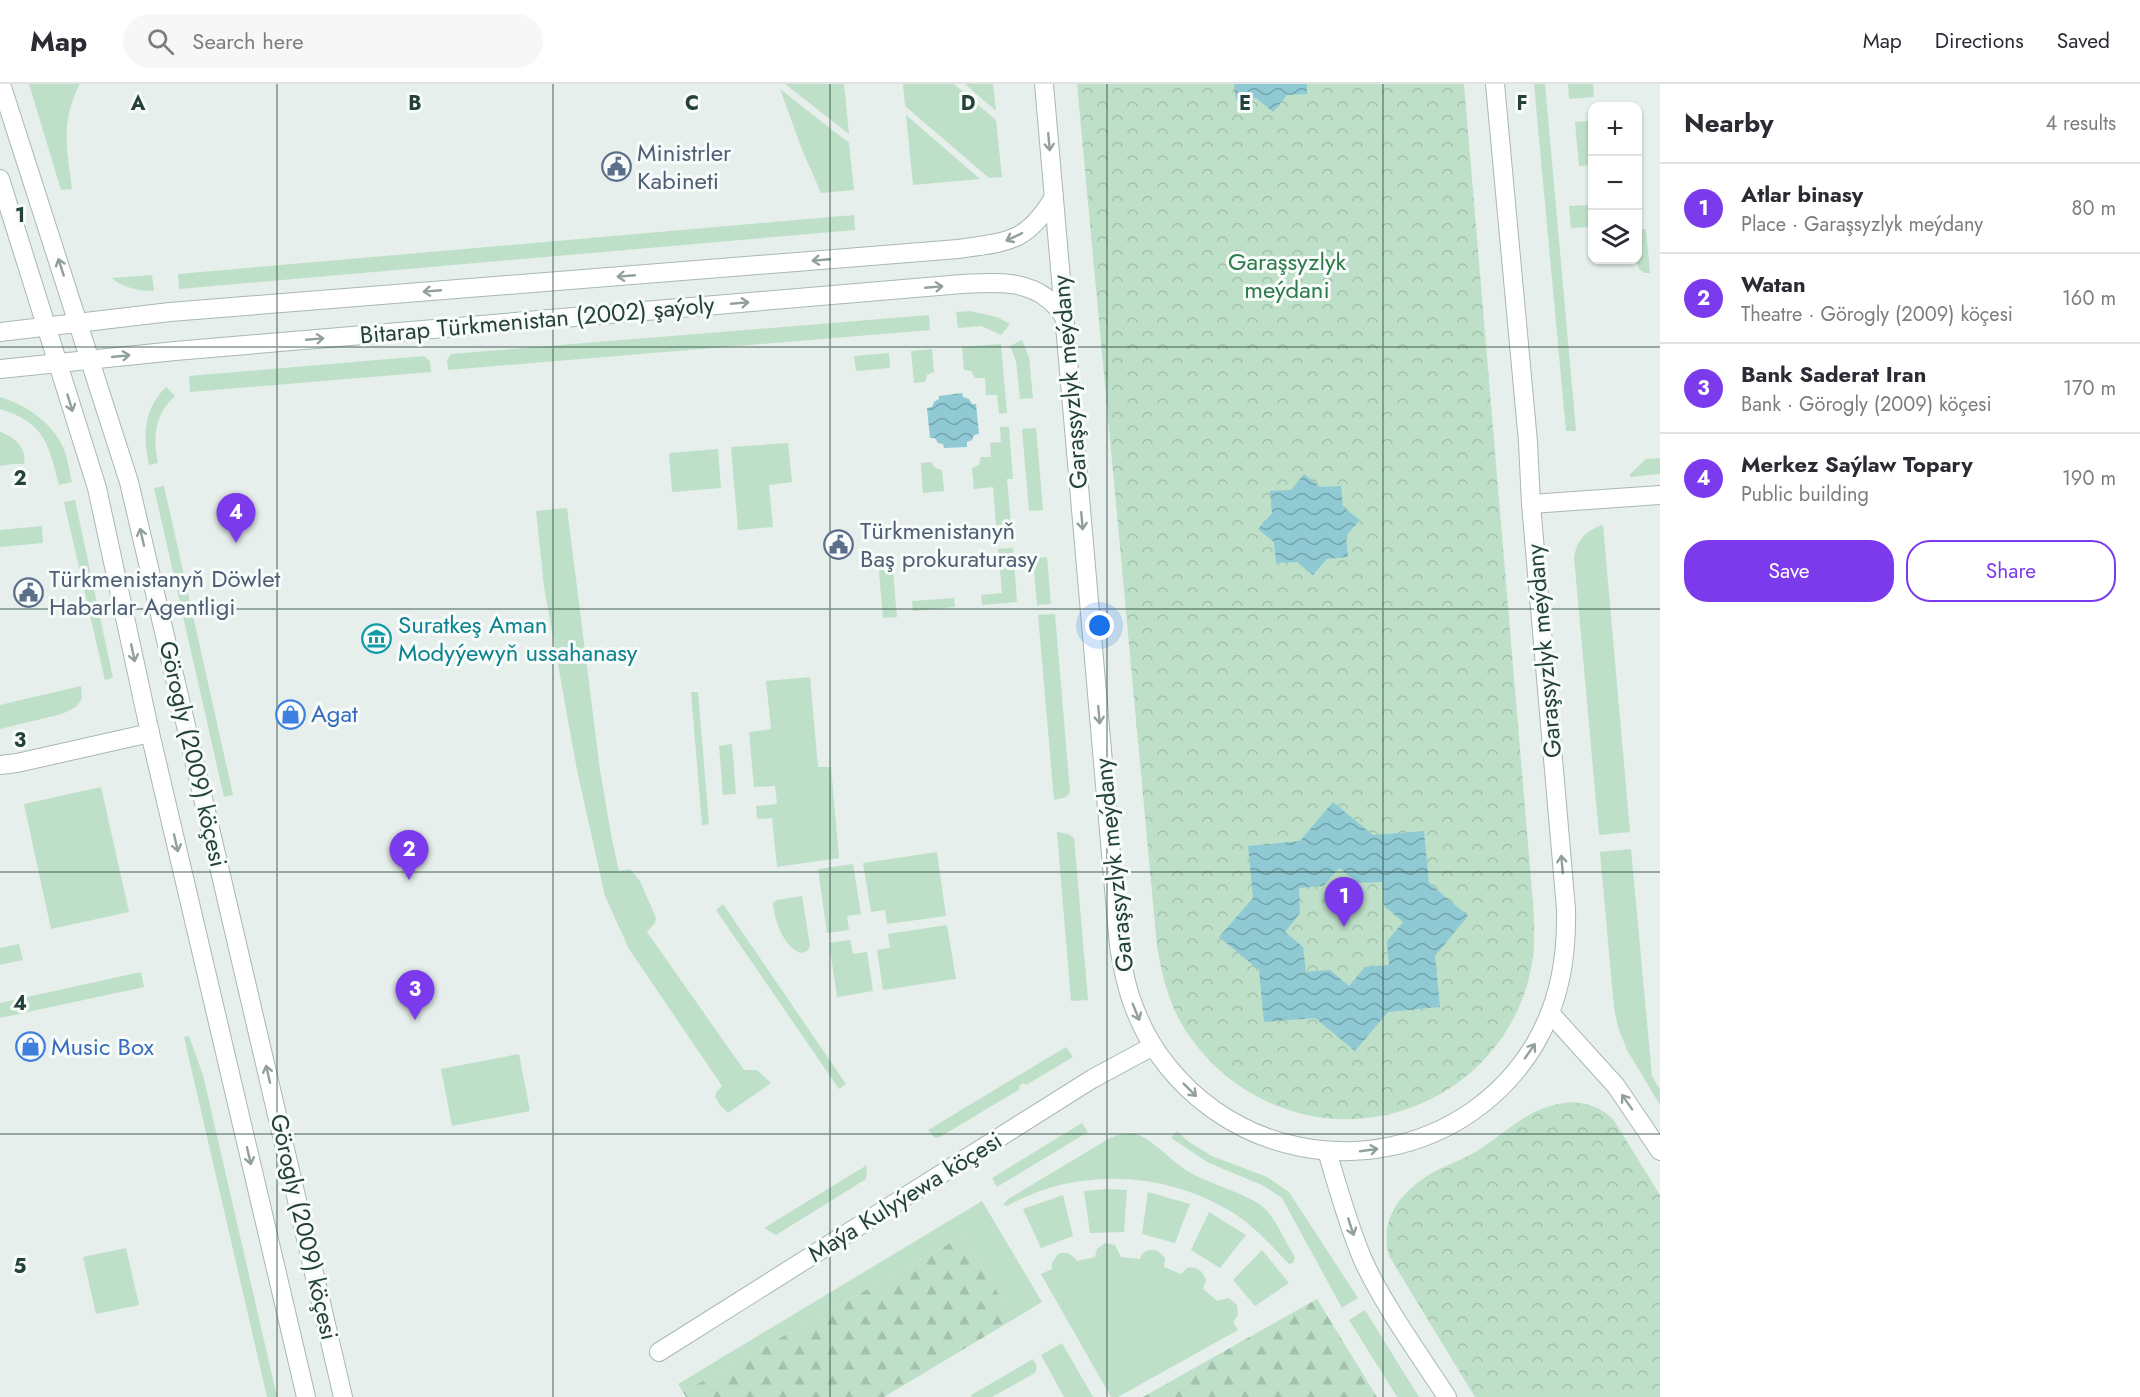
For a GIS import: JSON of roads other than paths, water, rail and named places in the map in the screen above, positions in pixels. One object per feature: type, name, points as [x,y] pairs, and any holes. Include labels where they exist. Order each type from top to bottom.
[{"type":"street","name":"Görogly (2009) köçesi","points":[[1,84],[129,482],[344,1397]]},
{"type":"street","name":"Garaşsyzlyk meýdany","points":[[1044,84],[1119,946],[1129,992],[1136,1014],[1153,1046],[1190,1091],[1227,1119],[1270,1139],[1292,1146],[1327,1151],[1362,1151],[1397,1146],[1430,1135],[1461,1118],[1490,1097],[1514,1073],[1535,1044],[1550,1012],[1561,979],[1567,944],[1566,909],[1531,504],[1528,442],[1495,84]]},
{"type":"street","name":"Görogly (2009) köçesi","points":[[0,179],[97,488],[150,733],[306,1397]]},
{"type":"street","name":"Bitarap Türkmenistan (2002) şaýoly","points":[[0,332],[182,311],[958,249],[1003,242],[1028,231],[1043,216],[1054,197]]},
{"type":"street","name":"Bitarap Türkmenistan (2002) şaýoly","points":[[0,369],[198,349],[1004,282],[1027,288],[1048,298],[1064,316]]},
{"type":"street","points":[[1531,504],[1660,495]]},
{"type":"street","points":[[0,765],[150,733]]},
{"type":"street","points":[[1550,1012],[1616,1086],[1660,1151]]},
{"type":"street","name":"Maýa Kulyýewa köçesi","points":[[659,1352],[1092,1079],[1153,1046]]},
{"type":"street","points":[[1327,1151],[1364,1261],[1381,1293],[1447,1397]]},
{"type":"water","points":[[1234,84],[1307,84],[1307,94],[1287,95],[1273,112],[1256,98],[1236,100]]},
{"type":"water","points":[[962,393],[963,397],[969,399],[972,404],[976,404],[979,434],[974,435],[972,440],[967,442],[967,447],[944,448],[943,444],[938,443],[935,438],[930,438],[927,408],[932,407],[939,396]]},
{"type":"water","points":[[1304,474],[1320,487],[1341,486],[1343,507],[1360,520],[1346,536],[1348,557],[1327,559],[1313,575],[1297,562],[1276,563],[1274,542],[1258,529],[1272,513],[1270,491],[1291,490]]},
{"type":"water","points":[[1333,802],[1373,835],[1424,831],[1429,883],[1468,916],[1435,956],[1440,1007],[1388,1012],[1355,1051],[1315,1018],[1264,1022],[1259,970],[1219,937],[1253,898],[1248,846],[1300,841]],"holes":[[[1339,868],[1358,883],[1382,882],[1384,906],[1403,922],[1387,941],[1389,965],[1365,967],[1349,986],[1330,970],[1306,972],[1303,947],[1285,932],[1300,913],[1299,888],[1323,886]]]},
{"type":"place","name":"Ministrler Kabineti","points":[[616,167]]},
{"type":"place","name":"Merkez Saýlaw Topary","points":[[236,543]]},
{"type":"place","name":"Türkmenistanyň Baş prokuraturasy","points":[[839,545]]},
{"type":"place","name":"Türkmenistanyň Döwlet Habarlar Agentligi","points":[[28,593]]},
{"type":"place","name":"Suratkeş Aman Modyýewyň ussahanasy","points":[[377,639]]},
{"type":"place","name":"Agat","points":[[290,714]]},
{"type":"place","name":"Watan","points":[[409,880]]},
{"type":"place","name":"Atlar binasy","points":[[1344,927]]},
{"type":"place","name":"Bank Saderat Iran","points":[[415,1020]]},
{"type":"place","name":"Music Box","points":[[30,1047]]},
{"type":"park label","name":"Garaşsyzlyk meýdani","points":[[1287,276]]}]
